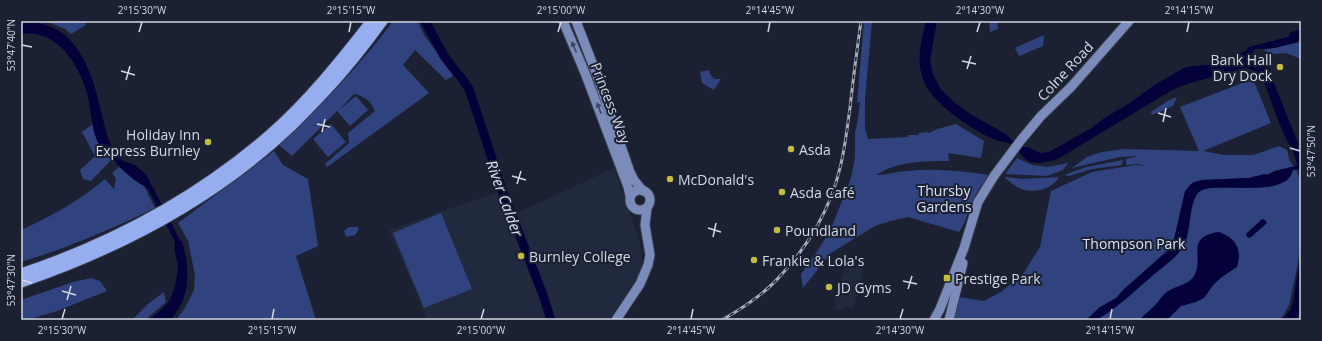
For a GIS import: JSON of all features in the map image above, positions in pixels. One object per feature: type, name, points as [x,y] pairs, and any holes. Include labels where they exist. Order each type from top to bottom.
[{"type":"highway","points":[[21,274],[85,249],[140,223],[177,202],[210,180],[263,140],[305,101],[340,62],[372,21]]},
{"type":"highway","points":[[21,282],[77,262],[144,230],[180,210],[248,163],[312,105],[347,67],[382,21]]},
{"type":"highway","points":[[21,268],[66,253],[85,249]]},
{"type":"highway","points":[[21,287],[70,269],[93,258],[106,249]]},
{"type":"main road","name":"Princess Way","points":[[563,21],[588,80],[630,196]]},
{"type":"main road","name":"Princess Way","points":[[576,21],[595,70],[630,172],[642,191]]},
{"type":"main road","name":"Colne Road","points":[[964,248],[978,202],[998,171],[1041,116],[1071,87],[1129,21]]},
{"type":"main road","points":[[616,320],[640,284],[648,265],[650,255],[645,225],[647,208],[650,203],[649,196],[642,191],[634,192],[630,196],[630,204],[636,210],[645,225]]},
{"type":"main road","points":[[636,210],[642,211],[647,208]]},
{"type":"main road","points":[[950,316],[962,267],[964,248]]},
{"type":"main road","points":[[938,318],[964,248]]},
{"type":"main road","points":[[938,318],[963,258]]},
{"type":"shaded area","points":[[926,21],[937,21],[930,61],[933,74],[940,88],[955,103],[972,115],[1006,134],[1023,147],[1028,147],[1040,153],[1049,152],[1090,129],[1156,84],[1184,68],[1208,65],[1240,55],[1249,47],[1288,37],[1291,32],[1301,29],[1301,41],[1275,48],[1255,49],[1251,55],[1270,68],[1270,73],[1298,143],[1297,155],[1285,136],[1278,121],[1263,81],[1253,70],[1244,68],[1187,84],[1172,90],[1058,159],[1040,163],[1031,162],[1023,157],[1011,144],[991,138],[962,121],[943,106],[928,90],[924,83],[920,66],[920,46]]},
{"type":"shaded area","points":[[35,22],[61,32],[76,47],[91,76],[111,146],[123,161],[133,164],[142,171],[149,180],[152,187],[151,189],[130,176],[99,144],[94,133],[87,93],[83,82],[78,70],[64,50],[45,37],[34,34],[21,34],[21,23]]},
{"type":"shaded area","points":[[1301,164],[1301,169],[1293,170],[1289,178],[1281,184],[1255,188],[1204,189],[1198,193],[1193,204],[1187,238],[1179,253],[1112,310],[1097,320],[1086,320],[1100,307],[1116,298],[1167,251],[1174,239],[1185,191],[1191,184],[1202,180],[1249,178],[1265,174],[1267,175]]},
{"type":"shaded area","name":"Burnley College","points":[[614,168],[640,243],[643,269],[614,320],[428,320],[389,230],[498,192],[506,218]]},
{"type":"shaded area","points":[[1262,219],[1267,223],[1250,238],[1247,237],[1246,234]]},
{"type":"shaded area","points":[[1219,232],[1230,238],[1237,245],[1239,255],[1237,267],[1214,284],[1204,298],[1181,306],[1167,320],[1139,320],[1166,293],[1192,279],[1197,269],[1199,243],[1202,238]]},
{"type":"shaded area","points":[[177,240],[182,241],[185,251],[187,272],[187,282],[182,302],[170,320],[148,320],[167,304],[172,294],[178,269],[174,249]]},
{"type":"shaded area","points":[[1301,253],[1301,311],[1296,320],[1282,320],[1290,310],[1293,302]]},
{"type":"shaded area","points":[[846,262],[864,267],[853,308],[845,306],[843,311],[835,309],[837,304],[834,303]]},
{"type":"green space","points":[[46,21],[84,21],[86,25],[71,34],[65,29]]},
{"type":"green space","points":[[393,21],[417,21],[426,38],[455,75],[446,80],[415,50],[403,65],[429,93],[327,167],[325,164],[349,143],[348,133],[375,111],[367,100],[354,94],[339,110],[356,96],[368,110],[350,126],[337,111],[292,156],[279,145],[339,86]]},
{"type":"green space","name":"Thursby Gardens","points":[[864,21],[872,21],[865,99],[865,129],[868,139],[908,137],[908,135],[929,133],[956,124],[984,141],[981,158],[948,153],[949,161],[902,164],[884,170],[876,175],[903,171],[938,170],[989,175],[980,187],[971,204],[959,232],[908,217],[875,226],[831,253],[803,288],[801,274],[830,231],[851,178],[855,157],[855,133],[860,102],[857,103]]},
{"type":"green space","points":[[989,21],[997,21],[998,29],[990,32]]},
{"type":"green space","points":[[1044,35],[1043,46],[1019,56],[1015,48]]},
{"type":"green space","points":[[1301,42],[1301,59],[1286,53],[1272,54],[1263,50]]},
{"type":"green space","points":[[709,70],[714,79],[721,79],[714,90],[702,83],[700,72]]},
{"type":"green space","name":"Thompson Park","points":[[1253,79],[1271,123],[1203,151],[1224,155],[1253,155],[1279,146],[1287,150],[1290,161],[1294,167],[1274,171],[1267,175],[1265,174],[1249,178],[1202,180],[1208,188],[1270,187],[1288,179],[1293,170],[1296,169],[1301,184],[1301,238],[1297,268],[1289,305],[1283,316],[1278,320],[954,320],[958,297],[984,301],[1001,292],[1023,274],[1040,247],[1051,191],[1092,172],[1135,165],[1145,166],[1137,164],[1126,165],[1126,159],[1138,156],[1120,157],[1072,168],[1087,157],[1102,152],[1124,149],[1199,151],[1180,107]]},
{"type":"green space","points":[[1177,97],[1173,106],[1152,115],[1151,112],[1169,100]]},
{"type":"green space","points":[[93,124],[99,143],[112,159],[91,181],[83,179],[80,170],[95,156],[82,132]]},
{"type":"green space","points":[[331,124],[346,142],[328,157],[313,139]]},
{"type":"green space","points":[[274,151],[283,165],[308,179],[318,246],[296,256],[316,320],[176,320],[185,308],[194,290],[195,275],[188,241],[178,223]]},
{"type":"green space","points":[[1017,158],[1032,165],[1047,167],[1068,163],[1063,170],[1047,176],[1005,174]]},
{"type":"green space","points":[[1123,160],[1122,165],[1092,169],[1069,176],[1064,175],[1086,167]]},
{"type":"green space","points":[[119,167],[144,186],[155,208],[89,238],[21,262],[21,230],[65,208],[105,179],[114,189],[116,178],[112,173]]},
{"type":"green space","points":[[1004,177],[1022,179],[1059,177],[1053,184],[1045,189],[1030,191],[1019,188]]},
{"type":"green space","points":[[441,213],[472,289],[424,308],[393,233]]},
{"type":"green space","points":[[349,227],[358,227],[359,229],[355,235],[346,237],[344,231]]},
{"type":"green space","points":[[91,278],[100,281],[107,291],[57,311],[27,320],[21,320],[21,300],[73,282]]},
{"type":"green space","points":[[164,292],[166,302],[145,320],[132,320],[148,304]]},
{"type":"waterway","name":"River Calder","points":[[425,21],[444,56],[457,73]]},
{"type":"waterway","name":"River Calder","points":[[460,76],[469,89],[502,190],[543,295],[551,320]]},
{"type":"waterway","points":[[1295,149],[1301,168]]},
{"type":"waterway","points":[[147,185],[151,189],[177,240],[179,247]]},
{"type":"railway","points":[[722,320],[754,300],[776,281],[801,251],[818,225],[825,211],[836,183],[843,153],[861,21]]},
{"type":"place","name":"Bank Hall Dry Dock","points":[[1280,67]]},
{"type":"place","name":"Holiday Inn Express Burnley","points":[[208,142]]},
{"type":"place","name":"Asda","points":[[791,149]]},
{"type":"place","name":"McDonald's","points":[[670,179]]},
{"type":"place","name":"Asda Café","points":[[782,192]]},
{"type":"place","name":"Poundland","points":[[777,230]]},
{"type":"place","name":"Burnley College","points":[[521,256]]},
{"type":"place","name":"Frankie & Lola's","points":[[754,260]]},
{"type":"place","name":"Prestige Park","points":[[947,278]]},
{"type":"place","name":"JD Gyms","points":[[829,287]]}]
